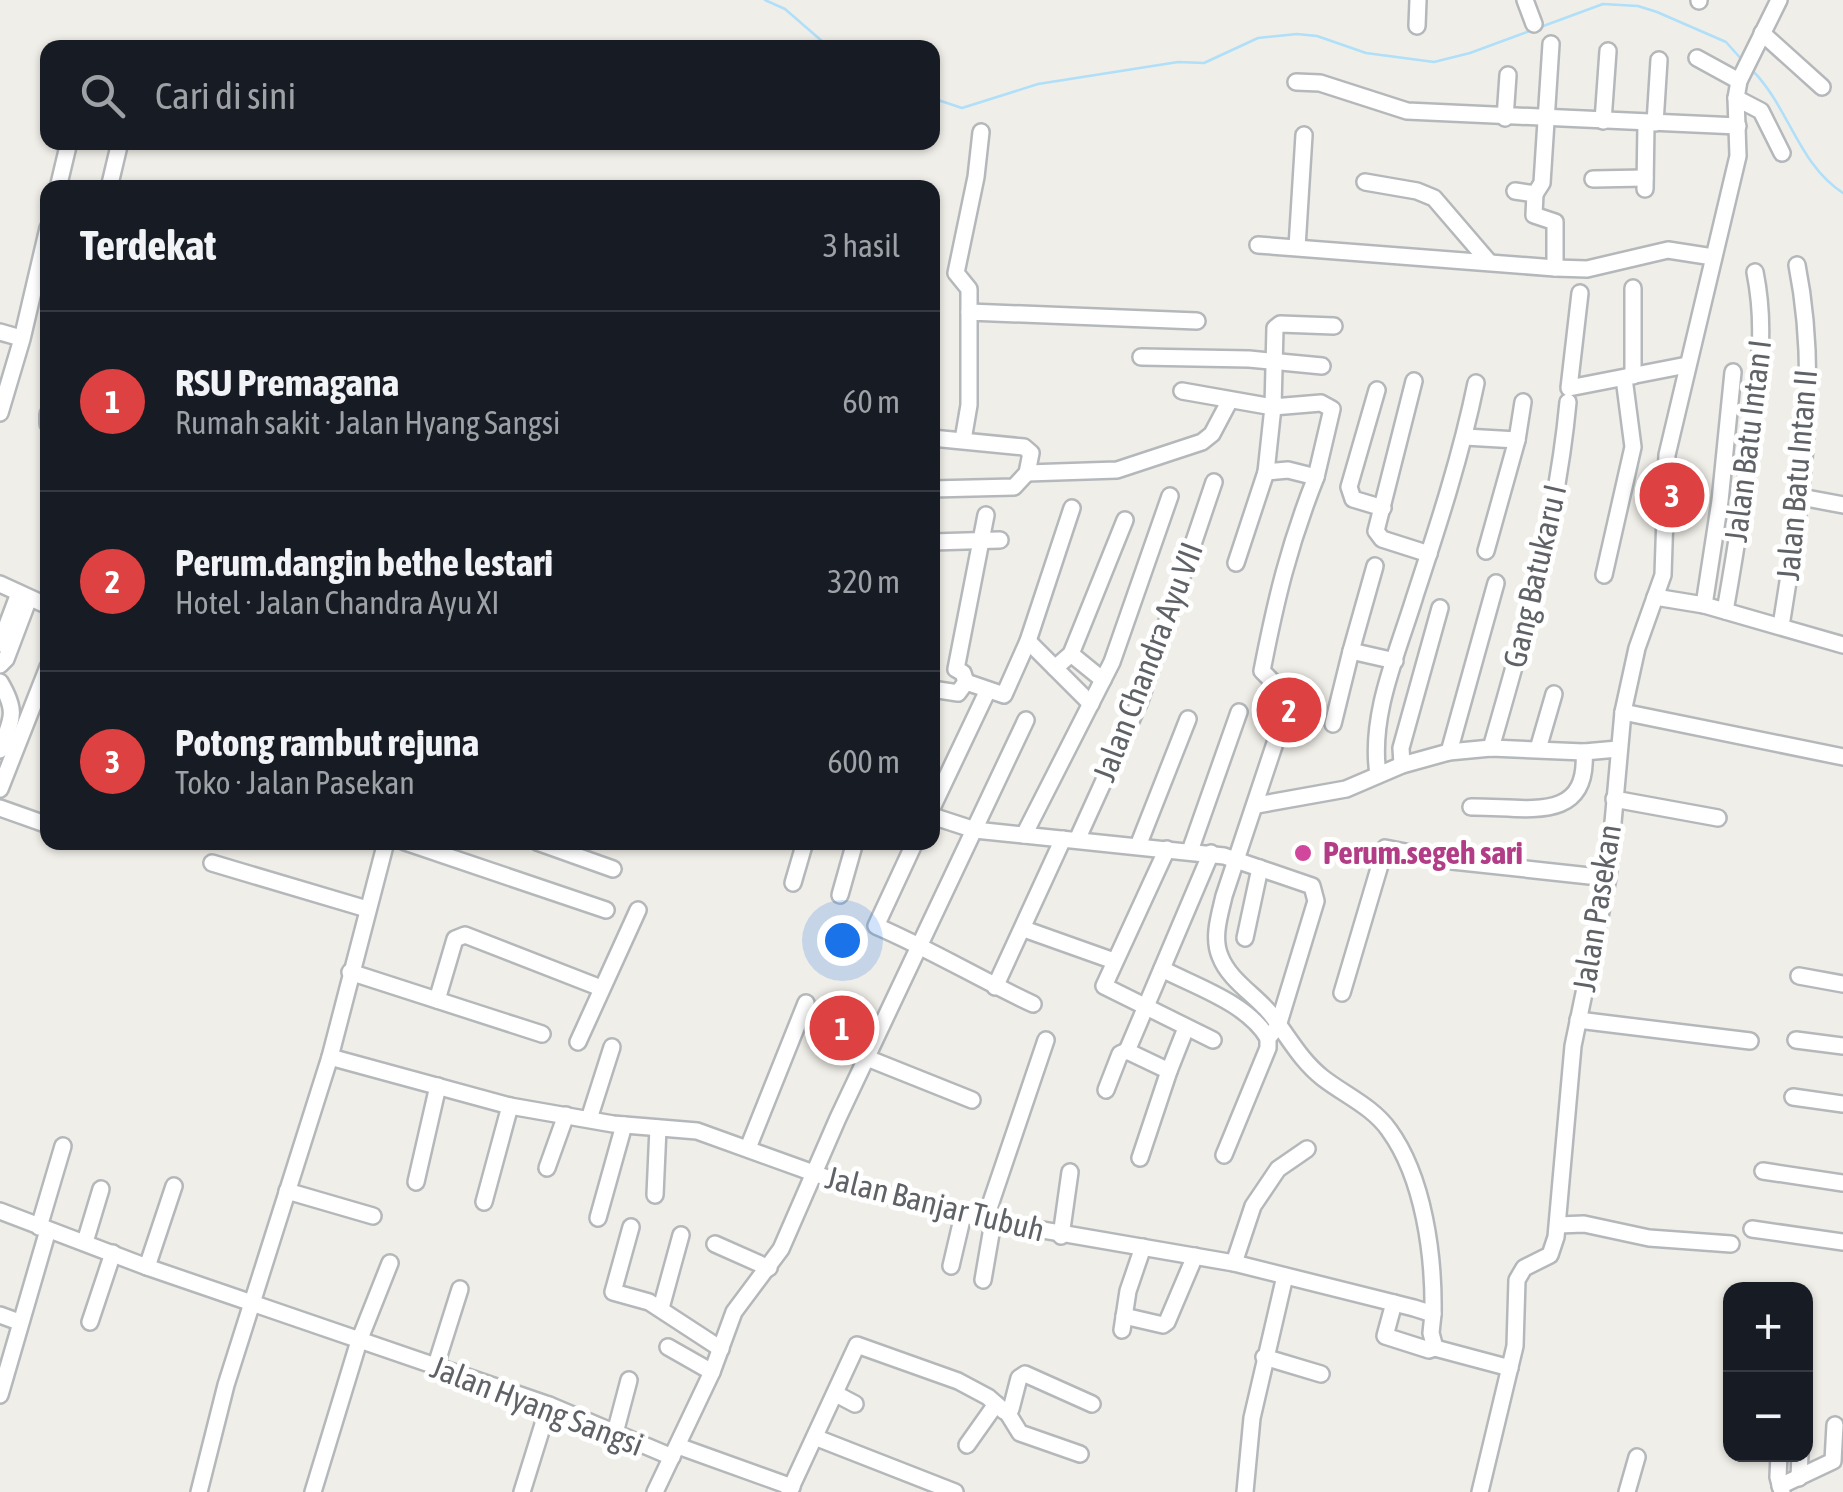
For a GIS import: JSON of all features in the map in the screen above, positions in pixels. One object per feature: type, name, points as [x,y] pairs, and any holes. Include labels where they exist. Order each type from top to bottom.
[{"type":"street","points":[[1418,0],[1418,26]]},
{"type":"street","points":[[1525,0],[1534,24]]},
{"type":"street","name":"Jalan Pasekan","points":[[1480,1492],[1516,1337],[1517,1280],[1524,1268],[1550,1256],[1558,1224],[1578,1020],[1608,878],[1623,712],[1637,648],[1664,562],[1665,466],[1738,156],[1739,80],[1779,0]]},
{"type":"street","points":[[1762,33],[1822,86]]},
{"type":"street","points":[[1550,44],[1542,183],[1535,194],[1534,215],[1557,225],[1556,268]]},
{"type":"street","points":[[1603,121],[1608,51]]},
{"type":"street","points":[[1697,58],[1739,80]]},
{"type":"street","points":[[1593,179],[1645,184],[1659,60]]},
{"type":"street","points":[[1505,118],[1508,75]]},
{"type":"street","points":[[1296,82],[1320,84],[1396,110],[1544,120],[1738,126]]},
{"type":"street","points":[[1736,98],[1762,110],[1782,153]]},
{"type":"street","points":[[962,440],[970,406],[969,289],[956,273],[981,132]]},
{"type":"street","points":[[1297,248],[1304,136]]},
{"type":"street","points":[[60,180],[67,150]]},
{"type":"street","points":[[111,180],[118,150]]},
{"type":"street","points":[[1365,182],[1434,198],[1488,262]]},
{"type":"street","points":[[1515,191],[1535,194]]},
{"type":"street","points":[[1258,245],[1587,269],[1668,250],[1713,257]]},
{"type":"street","points":[[0,414],[40,262]]},
{"type":"street","name":"Jalan Batu Intan II","points":[[1782,626],[1801,497],[1809,356],[1798,264]]},
{"type":"street","name":"Jalan Batu Intan I","points":[[1725,610],[1748,482],[1762,352],[1755,272]]},
{"type":"street","points":[[1604,575],[1633,447],[1629,377],[1633,288]]},
{"type":"street","name":"Gang Batukaru I","points":[[1491,748],[1520,648],[1562,462],[1580,293]]},
{"type":"street","points":[[969,312],[1197,322]]},
{"type":"street","points":[[1174,321],[1174,356]]},
{"type":"street","points":[[1236,563],[1266,472],[1278,324],[1334,326]]},
{"type":"street","points":[[1141,357],[1322,366]]},
{"type":"street","points":[[1569,395],[1686,365]]},
{"type":"street","points":[[1704,605],[1720,501],[1733,372]]},
{"type":"street","points":[[1414,381],[1377,536],[1429,554]]},
{"type":"street","points":[[1378,774],[1374,738],[1465,437],[1476,384]]},
{"type":"street","points":[[1377,390],[1349,487],[1353,499],[1383,508]]},
{"type":"street","points":[[1182,391],[1273,407],[1322,402],[1332,409],[1316,477],[1297,521],[1279,581],[1262,667],[1263,674],[1282,691],[1287,707],[1221,912],[1218,950],[1273,1032],[1306,1063],[1380,1118],[1399,1146],[1422,1206],[1434,1280],[1431,1333],[1435,1348]]},
{"type":"street","points":[[1027,473],[1117,470],[1202,442],[1212,434],[1230,400]]},
{"type":"street","points":[[1486,551],[1518,440],[1523,402]]},
{"type":"street","points":[[1465,437],[1518,440]]},
{"type":"street","points":[[940,439],[1028,448],[1031,453],[1027,473],[1020,483],[1008,488],[940,489]]},
{"type":"street","points":[[1266,472],[1288,470],[1316,477]]},
{"type":"street","name":"Jalan Chandra Ayu VII","points":[[995,987],[1140,702],[1214,482]]},
{"type":"street","points":[[1024,835],[1104,680],[1170,496]]},
{"type":"street","points":[[1801,497],[1843,504]]},
{"type":"street","points":[[954,672],[1004,695],[1028,640],[1072,508]]},
{"type":"street","points":[[940,690],[958,693],[954,672],[991,541],[986,514]]},
{"type":"street","points":[[1056,668],[1072,654],[1125,520]]},
{"type":"street","points":[[940,542],[991,541]]},
{"type":"street","points":[[1333,724],[1375,566]]},
{"type":"street","points":[[0,584],[40,602]]},
{"type":"street","points":[[1449,752],[1496,584]]},
{"type":"street","points":[[0,644],[24,595]]},
{"type":"street","points":[[0,665],[6,659],[24,595]]},
{"type":"street","points":[[1654,597],[1725,610],[1843,645]]},
{"type":"street","points":[[1402,765],[1402,748],[1440,608]]},
{"type":"street","points":[[1028,640],[1091,704]]},
{"type":"street","points":[[1351,650],[1395,661]]},
{"type":"street","points":[[1072,654],[1104,680]]},
{"type":"street","points":[[0,682],[12,701],[13,712],[0,750]]},
{"type":"street","points":[[0,789],[40,686]]},
{"type":"street","points":[[940,795],[988,690]]},
{"type":"street","points":[[1538,749],[1554,694]]},
{"type":"street","points":[[1190,852],[1239,712]]},
{"type":"street","points":[[1623,712],[1843,757]]},
{"type":"street","points":[[1138,846],[1188,719]]},
{"type":"street","name":"Jalan Hyang Sangsi","points":[[0,1211],[147,1267],[436,1365],[614,1433],[675,1452],[741,1300],[781,1248],[1026,720]]},
{"type":"street","points":[[1257,805],[1346,788],[1402,765],[1449,752],[1491,748],[1618,750]]},
{"type":"street","points":[[1472,807],[1563,806],[1580,787],[1584,752]]},
{"type":"street","points":[[1614,799],[1718,818]]},
{"type":"street","points":[[0,808],[40,822]]},
{"type":"street","points":[[940,815],[974,830],[1238,858],[1305,882],[1316,892],[1268,1048],[1224,1155]]},
{"type":"street","points":[[1342,993],[1385,848],[1452,861],[1608,878]]},
{"type":"street","points":[[1167,849],[1105,988],[1213,1040]]},
{"type":"street","points":[[199,1492],[226,1386],[330,1057],[384,850]]},
{"type":"street","points":[[430,850],[606,910]]},
{"type":"street","points":[[559,850],[613,869]]},
{"type":"street","points":[[793,883],[803,850]]},
{"type":"street","points":[[840,895],[853,850]]},
{"type":"street","points":[[911,850],[876,926],[921,945],[967,974],[1032,1004]]},
{"type":"street","points":[[1106,1090],[1120,1054],[1127,1051],[1146,1008],[1210,853]]},
{"type":"street","points":[[212,863],[367,909]]},
{"type":"street","points":[[1245,938],[1260,868]]},
{"type":"street","points":[[578,1042],[638,910]]},
{"type":"street","points":[[1024,929],[1114,962]]},
{"type":"street","points":[[437,1000],[456,939],[465,936],[601,988]]},
{"type":"street","points":[[1162,969],[1219,997],[1273,1032]]},
{"type":"street","points":[[350,972],[542,1034]]},
{"type":"street","points":[[1799,976],[1843,984]]},
{"type":"street","points":[[748,1148],[806,1003]]},
{"type":"street","points":[[1578,1020],[1750,1041]]},
{"type":"street","points":[[1140,1158],[1186,1028]]},
{"type":"street","points":[[983,1280],[989,1221],[1046,1040]]},
{"type":"street","points":[[1796,1040],[1843,1046]]},
{"type":"street","points":[[589,1119],[612,1048]]},
{"type":"street","points":[[1127,1051],[1169,1071]]},
{"type":"street","name":"Jalan Banjar Tubuh","points":[[330,1057],[510,1106],[624,1125],[697,1131],[814,1173],[963,1215],[1060,1236],[1234,1263],[1433,1314]]},
{"type":"street","points":[[867,1058],[972,1100]]},
{"type":"street","points":[[416,1182],[438,1086]]},
{"type":"street","points":[[1793,1097],[1843,1104]]},
{"type":"street","points":[[484,1202],[510,1106]]},
{"type":"street","points":[[546,1168],[566,1115]]},
{"type":"street","points":[[598,1218],[624,1125]]},
{"type":"street","points":[[655,1194],[658,1128]]},
{"type":"street","points":[[0,1395],[3,1370],[20,1322],[63,1146]]},
{"type":"street","points":[[1234,1263],[1253,1206],[1278,1169],[1308,1149]]},
{"type":"street","points":[[1060,1236],[1070,1172]]},
{"type":"street","points":[[1763,1172],[1843,1182]]},
{"type":"street","points":[[147,1267],[174,1186]]},
{"type":"street","points":[[85,1242],[102,1189]]},
{"type":"street","points":[[288,1191],[374,1216]]},
{"type":"street","points":[[951,1266],[963,1215]]},
{"type":"street","points":[[1558,1224],[1589,1225],[1648,1238],[1731,1244]]},
{"type":"street","points":[[632,1227],[613,1292],[661,1308],[721,1348]]},
{"type":"street","points":[[1752,1228],[1843,1242]]},
{"type":"street","points":[[661,1308],[681,1234]]},
{"type":"street","points":[[714,1244],[769,1268]]},
{"type":"street","points":[[1143,1247],[1128,1291],[1123,1323],[1167,1322],[1195,1256]]},
{"type":"street","points":[[90,1322],[113,1254]]},
{"type":"street","points":[[312,1492],[359,1341],[390,1262]]},
{"type":"street","points":[[1244,1492],[1252,1418],[1285,1276]]},
{"type":"street","points":[[436,1365],[460,1289]]},
{"type":"street","points":[[1394,1303],[1386,1336],[1510,1368]]},
{"type":"street","points":[[0,1316],[20,1322]]},
{"type":"street","points":[[656,1492],[675,1452],[790,1489],[858,1345],[977,1390],[1002,1408],[1020,1433],[1080,1454]]},
{"type":"street","points":[[668,1347],[712,1372]]},
{"type":"street","points":[[1264,1356],[1321,1374]]},
{"type":"street","points":[[967,1445],[1016,1394],[1019,1378],[1025,1374],[1092,1404]]},
{"type":"street","points":[[614,1433],[629,1380]]},
{"type":"street","points":[[836,1394],[855,1404]]},
{"type":"street","points":[[522,1492],[549,1405]]},
{"type":"street","points":[[1779,1462],[1781,1489],[1833,1461],[1835,1425]]},
{"type":"street","points":[[816,1438],[955,1492]]},
{"type":"street","points":[[1626,1492],[1637,1457]]},
{"type":"street","points":[[1799,1478],[1800,1462]]},
{"type":"waterway","points":[[765,0],[785,9],[821,40]]},
{"type":"waterway","points":[[940,101],[962,108],[1038,84],[1178,62],[1204,63],[1258,38],[1297,34],[1317,36],[1366,53],[1434,62],[1470,53],[1603,4],[1638,6],[1657,12],[1726,42],[1743,61]]},
{"type":"waterway","points":[[1752,70],[1776,101],[1815,167],[1843,193]]},
{"type":"place","name":"Potong rambut rejuna","points":[[1672,495]]},
{"type":"place","name":"Perum.dangin bethe lestari","points":[[1289,710]]},
{"type":"place","name":"Perum.segeh sari","points":[[1303,853]]},
{"type":"place","name":"RSU Premagana","points":[[842,1028]]}]
